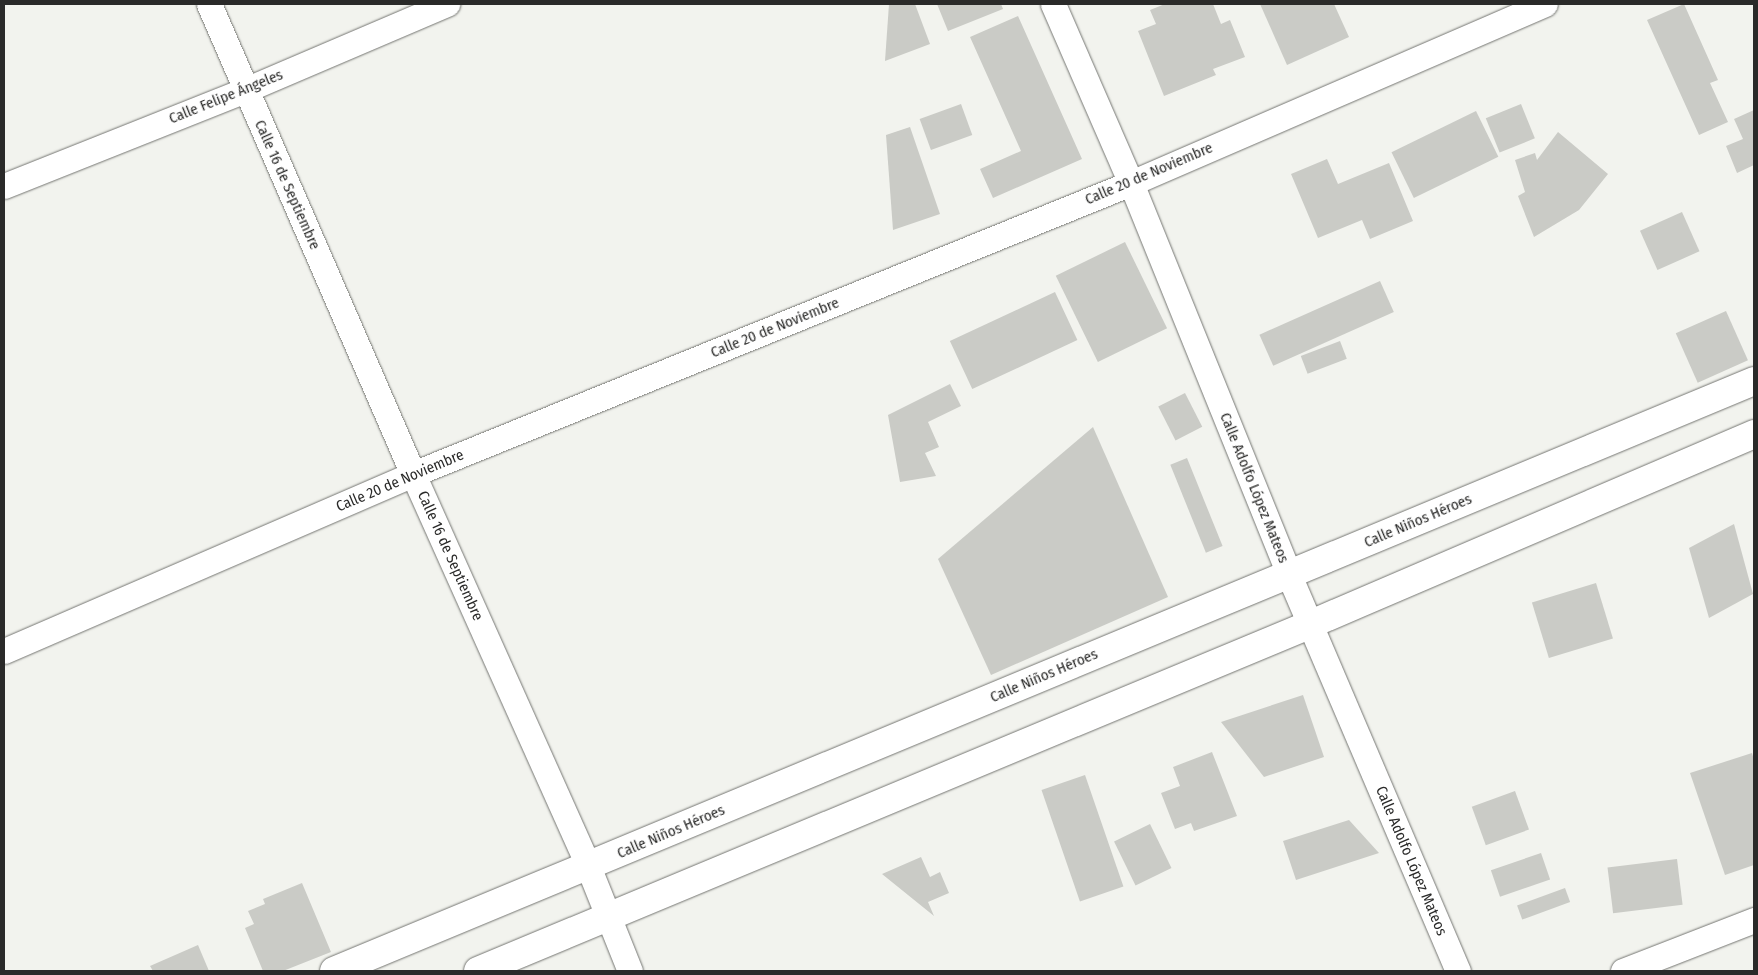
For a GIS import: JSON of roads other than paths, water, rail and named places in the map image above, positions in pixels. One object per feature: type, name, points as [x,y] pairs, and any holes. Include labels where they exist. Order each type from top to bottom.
[{"type":"street","name":"Calle 16 de Septiembre","points":[[209,4],[413,474],[588,866],[630,971]]},
{"type":"street","name":"Calle Felipe Ángeles","points":[[4,186],[245,90],[447,4]]},
{"type":"street","name":"Calle Adolfo López Mateos","points":[[1053,4],[1131,183],[1289,575],[1458,971]]},
{"type":"street","name":"Calle 20 de Noviembre","points":[[4,650],[413,474],[1131,183],[1545,4]]},
{"type":"street","name":"Calle Niños Héroes","points":[[334,971],[460,917],[588,866],[1754,381]]},
{"type":"street","points":[[478,971],[1311,624],[1754,434]]},
{"type":"street","points":[[1624,971],[1754,920]]}]
